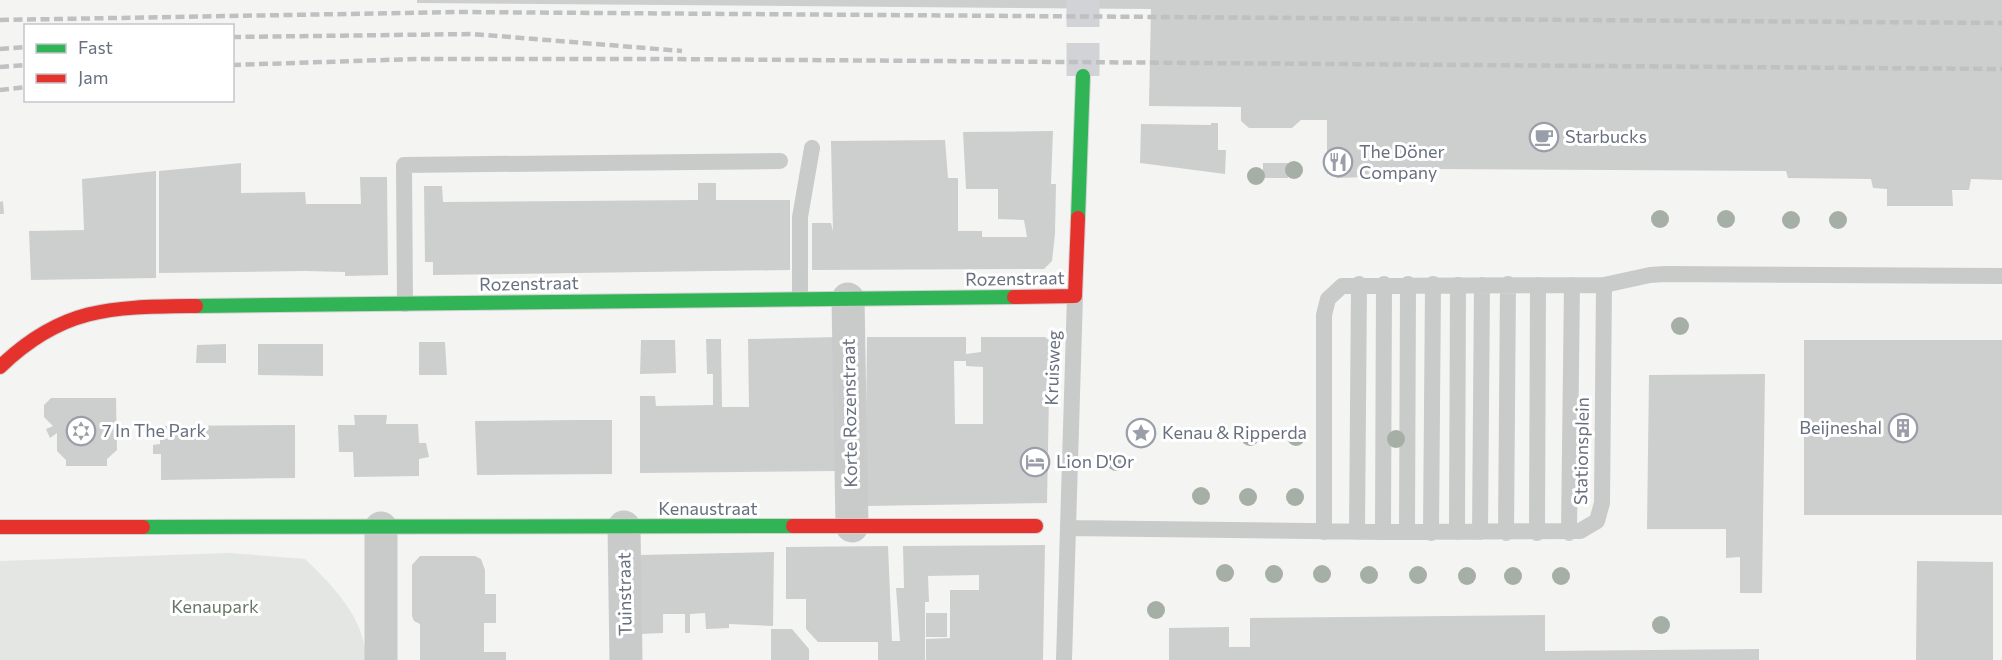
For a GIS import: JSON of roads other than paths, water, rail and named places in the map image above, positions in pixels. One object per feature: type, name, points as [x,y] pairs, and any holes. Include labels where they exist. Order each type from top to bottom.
[{"type":"street","name":"Kruisweg","points":[[1075,296],[1083,76]]},
{"type":"street","name":"Rozenstraat","points":[[0,367],[19,348],[48,331],[96,311],[143,307],[1075,296]]},
{"type":"street","name":"Korte Rozenstraat","points":[[848,299],[852,526]]},
{"type":"street","name":"Kenaustraat","points":[[381,528],[1036,526]]},
{"type":"street","points":[[0,527],[381,528],[381,660]]},
{"type":"street","name":"Tuinstraat","points":[[624,527],[626,660]]},
{"type":"lane","points":[[800,299],[800,217],[812,148]]},
{"type":"lane","points":[[405,304],[404,165],[780,160]]},
{"type":"lane","points":[[1324,532],[1326,304],[1337,288],[1359,284],[1604,285],[1650,275],[2002,276]]},
{"type":"lane","points":[[1357,532],[1359,284]]},
{"type":"lane","points":[[1383,532],[1384,284]]},
{"type":"lane","points":[[1407,532],[1408,284]]},
{"type":"lane","points":[[1431,532],[1433,284]]},
{"type":"lane","points":[[1506,533],[1508,284]]},
{"type":"lane","points":[[1457,532],[1458,285]]},
{"type":"lane","points":[[1480,532],[1482,285]]},
{"type":"lane","points":[[1537,533],[1538,285]]},
{"type":"lane","points":[[1569,533],[1572,285]]},
{"type":"lane","name":"Stationsplein","points":[[1068,528],[1569,533],[1588,526],[1597,521],[1601,513],[1604,285]]},
{"type":"lane","name":"Kruisweg","points":[[1064,660],[1075,296]]},
{"type":"tunnel","points":[[1083,0],[1083,76]]},
{"type":"railway","points":[[0,20],[460,12],[2002,23]]},
{"type":"railway","points":[[234,37],[473,34],[682,51]]},
{"type":"railway","points":[[0,49],[24,47]]},
{"type":"railway","points":[[234,65],[416,59],[666,59],[2002,69]]},
{"type":"railway","points":[[0,67],[24,65]]},
{"type":"railway","points":[[0,90],[24,87]]},
{"type":"place","name":"Starbucks","points":[[1544,137]]},
{"type":"place","name":"The Döner Company","points":[[1338,162]]},
{"type":"place","name":"Beijneshal","points":[[1903,428]]},
{"type":"place","name":"7 In The Park","points":[[81,431]]},
{"type":"place","name":"Kenau & Ripperda","points":[[1141,433]]},
{"type":"place","name":"Lion D'Or","points":[[1035,462]]},
{"type":"park label","name":"Kenaupark","points":[[215,607]]}]
